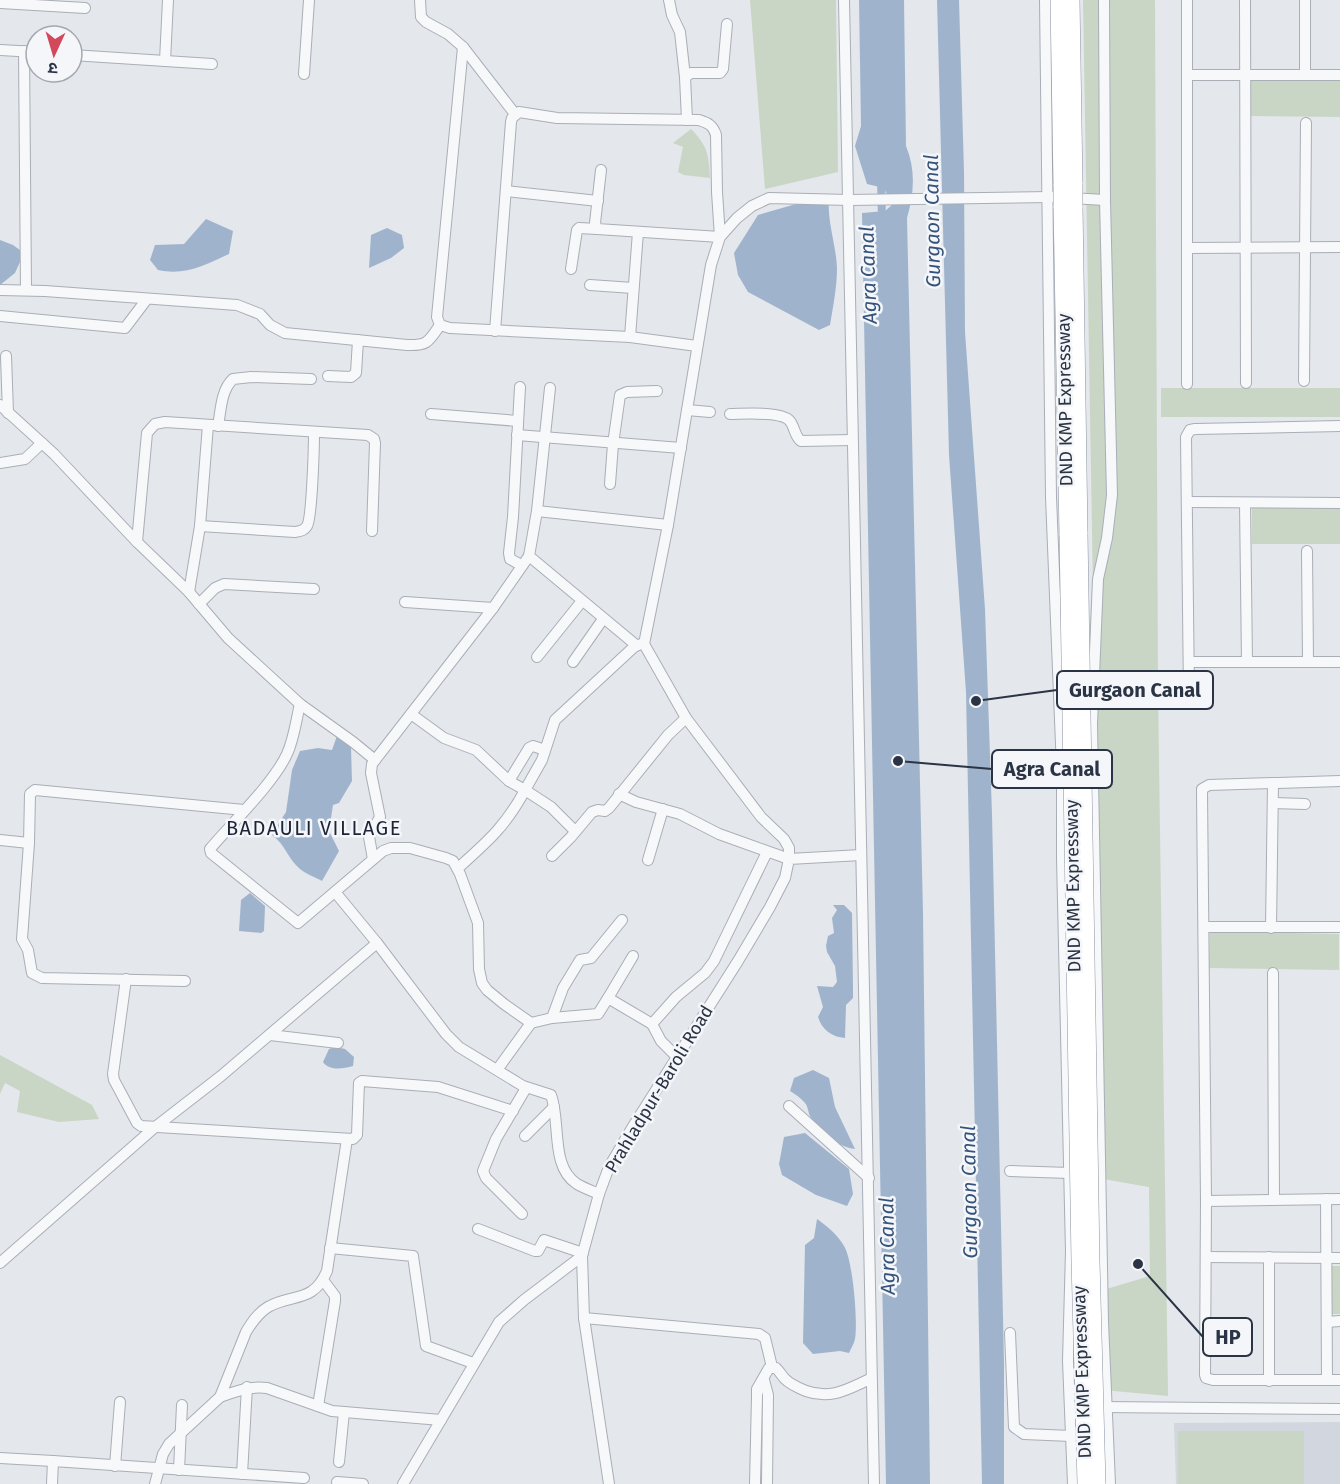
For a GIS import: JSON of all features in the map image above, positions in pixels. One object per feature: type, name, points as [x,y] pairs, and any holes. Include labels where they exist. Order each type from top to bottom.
[{"type":"highway","name":"DND KMP Expressway","points":[[1058,0],[1068,185]]},
{"type":"highway","name":"DND KMP Expressway","points":[[1072,0],[1068,206],[1079,1249],[1085,1484]]},
{"type":"highway","name":"DND KMP Expressway","points":[[1073,535],[1098,1484]]},
{"type":"street","points":[[165,61],[168,0]]},
{"type":"street","points":[[304,74],[309,0]]},
{"type":"street","points":[[420,0],[421,17],[448,34],[463,47],[515,114]]},
{"type":"street","points":[[669,0],[672,15],[680,32],[687,120]]},
{"type":"street","points":[[844,0],[852,200],[852,440],[874,1484]]},
{"type":"street","points":[[1045,0],[1044,197],[1051,497],[1062,769],[1071,1251],[1068,1361],[1073,1484]]},
{"type":"street","points":[[1104,0],[1105,200],[1112,495],[1107,538],[1098,579],[1092,724],[1099,1186],[1110,1484]]},
{"type":"street","points":[[1186,384],[1187,0]]},
{"type":"street","points":[[1245,0],[1246,383]]},
{"type":"street","points":[[1305,0],[1305,75]]},
{"type":"street","points":[[0,3],[37,2],[85,8]]},
{"type":"street","points":[[685,77],[691,73],[720,73],[723,69],[727,24]]},
{"type":"street","points":[[440,325],[437,317],[463,47]]},
{"type":"street","points":[[0,50],[24,52]]},
{"type":"street","points":[[84,56],[212,64]]},
{"type":"street","points":[[1187,75],[1340,75]]},
{"type":"street","points":[[26,290],[29,84]]},
{"type":"street","points":[[458,868],[501,828],[515,808],[538,770],[555,720],[640,644],[668,525],[711,265],[720,237],[714,128],[708,123],[687,120],[557,117],[519,112],[515,114],[511,122],[495,330]]},
{"type":"street","points":[[1304,381],[1306,123]]},
{"type":"street","points":[[597,229],[601,170]]},
{"type":"street","points":[[506,191],[598,201]]},
{"type":"street","points":[[720,237],[737,218],[752,206],[769,198],[852,200],[1044,197],[1105,200]]},
{"type":"street","points":[[571,269],[579,228],[720,237]]},
{"type":"street","points":[[630,337],[638,232]]},
{"type":"street","points":[[1186,248],[1340,248]]},
{"type":"street","points":[[590,285],[633,288]]},
{"type":"street","points":[[0,290],[237,305],[260,314],[270,325],[285,333],[419,345],[428,342],[440,325]]},
{"type":"street","points":[[0,316],[125,327],[147,299]]},
{"type":"street","points":[[440,325],[450,328],[630,337],[697,346]]},
{"type":"street","points":[[328,376],[351,377],[356,373],[358,340]]},
{"type":"street","points":[[6,356],[8,413]]},
{"type":"street","points":[[189,592],[213,425],[227,386],[233,378],[311,379]]},
{"type":"street","points":[[520,387],[508,553],[510,559],[521,565]]},
{"type":"street","points":[[373,859],[369,837],[380,817],[371,773],[375,760],[493,608],[529,556],[537,511],[550,388]]},
{"type":"street","points":[[610,484],[620,395],[627,392],[657,391]]},
{"type":"street","points":[[0,405],[42,444],[189,592],[228,638],[300,704],[375,760]]},
{"type":"street","points":[[687,410],[711,412]]},
{"type":"street","points":[[431,414],[518,421]]},
{"type":"street","points":[[730,414],[783,416],[791,423],[797,439],[801,441],[852,440]]},
{"type":"street","points":[[137,542],[147,433],[155,424],[165,422],[364,434],[374,439],[372,531]]},
{"type":"street","points":[[1189,694],[1186,437],[1190,430],[1340,426]]},
{"type":"street","points":[[200,526],[295,532],[307,527],[310,514],[314,432]]},
{"type":"street","points":[[517,435],[681,448]]},
{"type":"street","points":[[0,463],[25,459],[42,444]]},
{"type":"street","points":[[1188,502],[1340,503]]},
{"type":"street","points":[[1245,503],[1247,662]]},
{"type":"street","points":[[537,511],[668,525]]},
{"type":"street","points":[[1307,551],[1308,662]]},
{"type":"street","points":[[529,556],[603,619],[640,644],[686,718],[761,817],[784,839],[789,848],[789,859]]},
{"type":"street","points":[[199,604],[214,588],[224,584],[314,590]]},
{"type":"street","points":[[537,657],[582,601]]},
{"type":"street","points":[[405,602],[493,608]]},
{"type":"street","points":[[573,662],[603,619]]},
{"type":"street","points":[[1189,662],[1340,662]]},
{"type":"street","points":[[300,704],[286,757],[210,849],[211,854],[297,923],[383,851],[391,848],[410,848],[453,861],[458,868],[478,922],[479,969],[482,983],[504,1004],[531,1023]]},
{"type":"street","points":[[411,714],[444,738],[476,750],[509,781],[551,807],[575,831]]},
{"type":"street","points":[[552,856],[592,812],[608,809],[668,735],[686,718]]},
{"type":"street","points":[[509,781],[530,746],[545,750]]},
{"type":"street","points":[[1340,781],[1209,785],[1202,789],[1206,1378],[1269,1381],[1340,1380]]},
{"type":"street","points":[[1271,928],[1273,783]]},
{"type":"street","points":[[185,981],[42,978],[32,974],[28,950],[22,939],[30,794],[35,790],[244,810]]},
{"type":"street","points":[[619,794],[636,802],[689,818],[719,834],[789,859],[861,855]]},
{"type":"street","points":[[1273,803],[1305,804]]},
{"type":"street","points":[[648,860],[663,809]]},
{"type":"street","points":[[0,840],[29,843]]},
{"type":"street","points":[[652,1024],[676,996],[705,974],[714,962],[767,852]]},
{"type":"street","name":"Prahladpur-Baroli Road","points":[[609,1484],[584,1318],[582,1255],[599,1194],[609,1167],[632,1128],[770,907],[785,878],[789,859]]},
{"type":"street","points":[[335,892],[446,1034],[459,1047],[526,1088],[551,1095],[557,1121],[559,1154],[564,1169],[570,1179],[578,1185],[599,1194]]},
{"type":"street","points":[[552,1017],[563,988],[580,960],[591,958],[622,920]]},
{"type":"street","points":[[1204,927],[1340,927]]},
{"type":"street","points":[[0,1263],[154,1128],[221,1076],[377,943]]},
{"type":"street","points":[[497,1070],[531,1023],[552,1017],[598,1014],[633,956]]},
{"type":"street","points":[[1273,974],[1274,1200]]},
{"type":"street","points":[[126,979],[114,1080],[137,1123],[141,1126],[353,1139],[357,1135],[359,1083],[362,1081],[438,1087],[513,1111]]},
{"type":"street","points":[[608,998],[652,1024],[661,1041],[677,1057]]},
{"type":"street","points":[[270,1035],[338,1043]]},
{"type":"street","points":[[522,1214],[486,1178],[483,1171],[496,1139],[526,1088]]},
{"type":"street","points":[[789,1106],[869,1179]]},
{"type":"street","points":[[525,1136],[554,1107]]},
{"type":"street","points":[[220,1397],[246,1332],[258,1314],[270,1306],[305,1296],[323,1280],[327,1271],[347,1140]]},
{"type":"street","points":[[1010,1171],[1070,1173]]},
{"type":"street","points":[[1326,1199],[1327,1380]]},
{"type":"street","points":[[1206,1201],[1340,1199]]},
{"type":"street","points":[[478,1229],[535,1251],[538,1251],[544,1240],[582,1255]]},
{"type":"street","points":[[330,1248],[413,1256],[426,1346],[473,1363]]},
{"type":"street","points":[[403,1484],[499,1322],[582,1255]]},
{"type":"street","points":[[1206,1257],[1340,1258]]},
{"type":"street","points":[[1269,1257],[1269,1381]]},
{"type":"street","points":[[318,1407],[335,1301],[335,1296],[323,1280]]},
{"type":"street","points":[[584,1318],[759,1334],[765,1338],[772,1367],[779,1371],[787,1382],[796,1387],[825,1395],[844,1392],[870,1379]]},
{"type":"street","points":[[1327,1322],[1340,1321]]},
{"type":"street","points":[[1010,1333],[1014,1427],[1024,1434],[1071,1436]]},
{"type":"street","points":[[755,1484],[756,1396],[767,1371],[772,1367]]},
{"type":"street","points":[[764,1380],[768,1395],[767,1484]]},
{"type":"street","points":[[155,1484],[163,1454],[169,1444],[220,1397],[248,1387],[267,1388],[332,1411],[441,1420]]},
{"type":"street","points":[[242,1474],[248,1387]]},
{"type":"street","points":[[115,1466],[120,1402]]},
{"type":"street","points":[[179,1470],[182,1405]]},
{"type":"street","points":[[1106,1412],[1340,1409]]},
{"type":"street","points":[[339,1462],[344,1412]]},
{"type":"street","points":[[1070,1412],[1340,1414]]},
{"type":"street","points":[[0,1458],[304,1478]]},
{"type":"street","points":[[52,1484],[53,1461]]},
{"type":"street","points":[[338,1482],[363,1484]]},
{"type":"shaded area","points":[[1340,1422],[1340,1484],[1176,1484],[1174,1423]]},
{"type":"green space","points":[[750,0],[836,0],[838,172],[765,189]]},
{"type":"green space","points":[[1083,0],[1155,0],[1158,690],[1168,1396],[1103,1390],[1103,1290],[1150,1276],[1149,1187],[1103,1179]]},
{"type":"green space","points":[[1251,80],[1340,81],[1340,117],[1251,116]]},
{"type":"green space","points":[[691,129],[707,152],[710,178],[684,175],[678,172],[683,147],[673,143]]},
{"type":"green space","points":[[1161,388],[1340,388],[1340,417],[1161,417]]},
{"type":"green space","points":[[1252,507],[1340,508],[1340,544],[1252,544]]},
{"type":"green space","points":[[1210,931],[1339,934],[1339,970],[1209,968]]},
{"type":"green space","points":[[0,1055],[92,1105],[99,1119],[59,1122],[17,1112],[20,1091],[5,1083],[0,1094]]},
{"type":"green space","points":[[1329,1266],[1340,1266],[1340,1314],[1329,1314]]},
{"type":"green space","points":[[1178,1431],[1304,1431],[1304,1484],[1178,1484]]},
{"type":"water","points":[[859,0],[904,0],[906,146],[913,173],[907,218],[923,913],[930,1484],[886,1484],[862,213],[885,211],[892,205],[884,188],[867,184],[855,146],[861,126]]},
{"type":"water","points":[[937,0],[959,0],[964,172],[965,332],[985,609],[992,814],[1004,1363],[1004,1484],[982,1484],[966,692],[949,455]]},
{"type":"water","points":[[829,198],[829,216],[837,268],[836,282],[830,325],[819,330],[748,292],[738,275],[734,253],[758,215],[810,200]]},
{"type":"water","points":[[206,219],[233,231],[229,254],[186,270],[177,272],[158,270],[150,260],[155,245],[184,244]]},
{"type":"water","points":[[387,228],[402,235],[404,248],[391,258],[369,268],[371,235]]},
{"type":"water","points":[[0,240],[24,253],[15,273],[0,285]]},
{"type":"water","points":[[338,733],[351,748],[352,781],[339,803],[333,805],[329,831],[339,851],[322,881],[300,869],[272,835],[278,829],[277,826],[286,812],[292,770],[300,751],[318,748],[332,750]]},
{"type":"water","points":[[250,893],[265,906],[264,931],[261,933],[239,931],[241,900]]},
{"type":"water","points":[[833,905],[844,905],[852,913],[853,998],[846,1005],[845,1038],[828,1032],[818,1017],[823,1007],[817,986],[833,987],[837,982],[835,966],[826,946],[828,936],[834,933],[832,918],[837,910]]},
{"type":"water","points":[[336,1047],[345,1049],[354,1057],[353,1066],[332,1068],[323,1062],[329,1049]]},
{"type":"water","points":[[813,1070],[829,1078],[835,1107],[855,1149],[836,1142],[824,1133],[810,1116],[805,1103],[790,1091],[794,1078]]},
{"type":"water","points":[[805,1133],[849,1169],[853,1194],[847,1206],[816,1195],[782,1175],[779,1164],[784,1137]]},
{"type":"water","points":[[817,1219],[842,1242],[850,1264],[856,1331],[855,1341],[849,1353],[840,1351],[813,1354],[803,1343],[805,1245],[814,1238]]},
{"type":"waterway","name":"Agra Canal","points":[[881,178],[882,220]]},
{"type":"place","name":"Gurgaon Canal","points":[[976,701]]},
{"type":"place","name":"Agra Canal","points":[[898,761]]},
{"type":"place","name":"HP","points":[[1138,1264]]},
{"type":"district","name":"BADAULI VILLAGE","points":[[314,828]]}]
